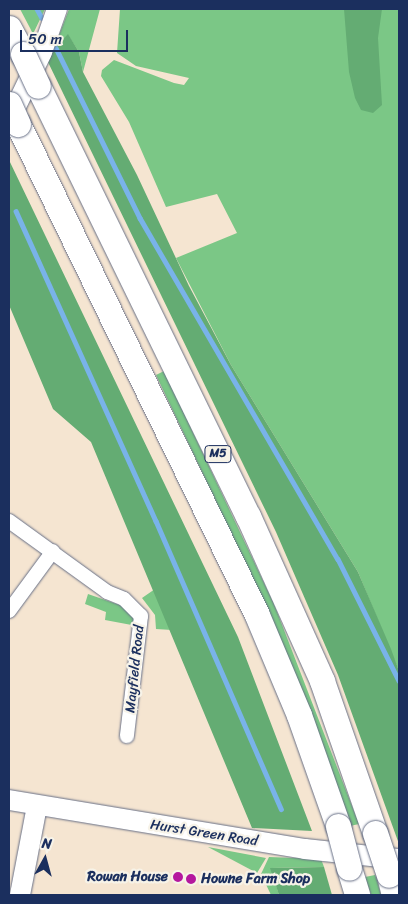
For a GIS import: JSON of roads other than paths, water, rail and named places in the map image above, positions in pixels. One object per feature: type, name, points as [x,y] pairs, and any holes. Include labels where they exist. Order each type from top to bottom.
[{"type":"highway","name":"M5","points":[[9,28],[248,516],[322,681],[375,833],[394,876]]},
{"type":"highway","name":"M5","points":[[12,116],[257,615],[299,715],[338,826],[357,895]]},
{"type":"street","points":[[12,116],[42,52],[58,9]]},
{"type":"street","name":"Mayfield Road","points":[[9,521],[107,592],[124,598],[141,616],[128,736]]},
{"type":"street","points":[[9,611],[53,552]]},
{"type":"street","name":"Hurst Green Road","points":[[9,800],[36,806],[305,849],[394,876]]},
{"type":"street","points":[[20,895],[36,806]]},
{"type":"waterway","points":[[37,9],[42,18]]},
{"type":"waterway","points":[[56,48],[140,218],[338,559],[399,681]]},
{"type":"waterway","points":[[16,211],[156,521],[281,809]]},
{"type":"place","name":"Rowan House","points":[[178,877]]},
{"type":"place","name":"Howne Farm Shop","points":[[191,879]]}]
